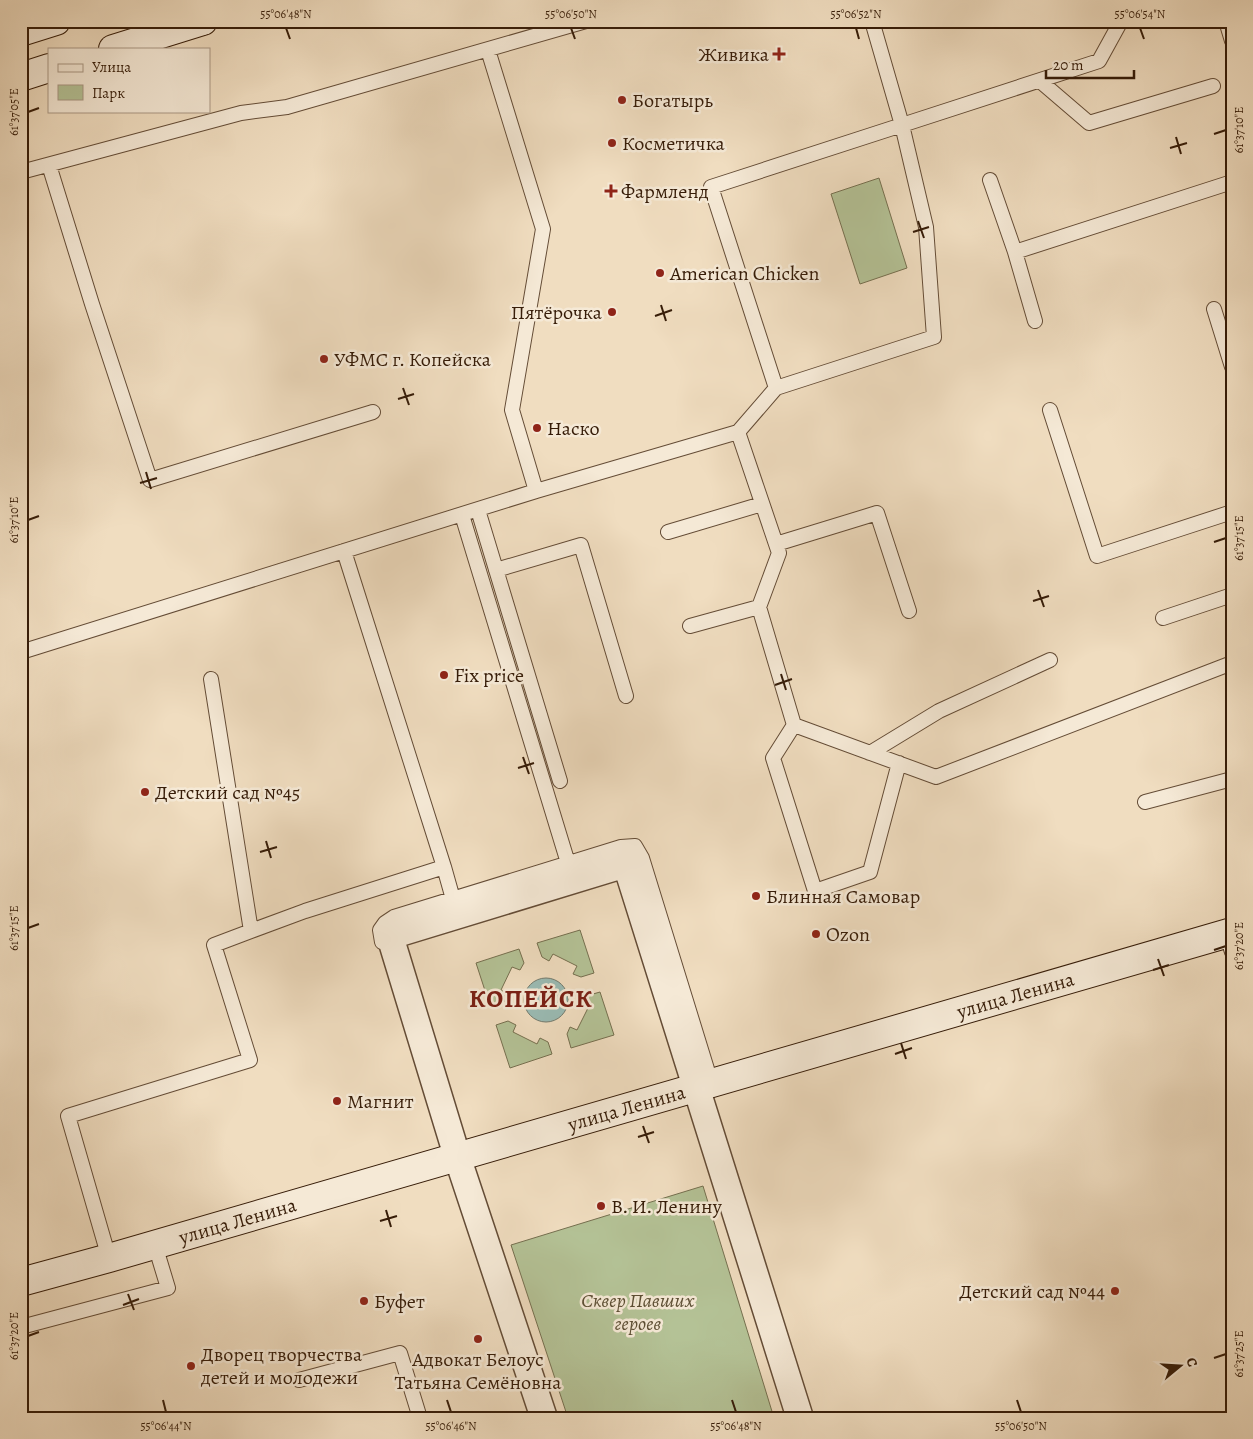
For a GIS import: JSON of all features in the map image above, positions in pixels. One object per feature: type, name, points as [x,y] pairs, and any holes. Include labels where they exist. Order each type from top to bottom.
[{"type":"street","points":[[21,32],[56,21]]},
{"type":"street","points":[[116,48],[203,21]]},
{"type":"street","points":[[21,77],[48,68]]},
{"type":"street","points":[[544,1418],[453,1157],[390,936],[626,864],[703,1085],[800,1418]]},
{"type":"street","name":"улица Ленина","points":[[21,1282],[155,1245],[703,1085],[1230,939]]},
{"type":"lane","points":[[21,172],[240,113],[287,107],[586,21]]},
{"type":"lane","points":[[21,652],[536,491],[738,432],[776,388],[934,337],[926,227],[902,125],[872,21]]},
{"type":"lane","points":[[776,388],[711,187],[1099,61],[1121,21]]},
{"type":"lane","points":[[1226,21],[1232,41]]},
{"type":"lane","points":[[488,50],[543,229],[512,410],[536,491]]},
{"type":"lane","points":[[1040,81],[1089,123],[1213,86]]},
{"type":"lane","points":[[49,165],[150,480],[373,412]]},
{"type":"lane","points":[[990,180],[1015,252],[1035,321]]},
{"type":"lane","points":[[1015,252],[1232,182]]},
{"type":"lane","points":[[1214,309],[1232,367]]},
{"type":"lane","points":[[1050,410],[1097,556],[1232,512]]},
{"type":"lane","points":[[738,432],[779,553],[759,607],[794,725],[773,758],[815,891],[870,872],[899,763]]},
{"type":"lane","points":[[668,532],[762,504]]},
{"type":"lane","points":[[478,510],[560,781]]},
{"type":"lane","points":[[776,544],[877,513],[908,611]]},
{"type":"lane","points":[[462,515],[568,863]]},
{"type":"lane","points":[[496,570],[581,545],[626,696]]},
{"type":"lane","points":[[344,551],[453,899]]},
{"type":"lane","points":[[1163,618],[1232,595]]},
{"type":"lane","points":[[690,626],[759,607]]},
{"type":"lane","points":[[870,753],[939,712],[1050,660]]},
{"type":"lane","points":[[794,725],[936,777],[1232,663]]},
{"type":"lane","points":[[211,678],[252,931]]},
{"type":"lane","points":[[1145,802],[1232,779]]},
{"type":"lane","points":[[453,1157],[380,930],[385,923],[394,917],[621,847],[634,846],[642,858],[703,1085]]},
{"type":"lane","points":[[109,1258],[68,1116],[250,1060],[214,945],[305,911],[444,867]]},
{"type":"lane","points":[[21,1328],[168,1288],[155,1245]]},
{"type":"lane","points":[[299,1380],[400,1353],[420,1418]]},
{"type":"green space","points":[[879,178],[907,268],[860,284],[831,194]]},
{"type":"green space","points":[[580,930],[594,973],[581,977],[573,974],[577,966],[553,954],[549,961],[542,957],[537,943]]},
{"type":"green space","points":[[519,949],[524,963],[520,970],[512,967],[501,990],[507,994],[504,1002],[490,1006],[476,963]]},
{"type":"green space","points":[[600,992],[614,1035],[571,1048],[567,1034],[570,1027],[577,1030],[589,1006],[583,1002],[586,996]]},
{"type":"green space","points":[[508,1021],[516,1025],[513,1032],[537,1044],[540,1038],[548,1042],[552,1054],[510,1068],[496,1025]]},
{"type":"green space","name":"Сквер Павших героев","points":[[703,1186],[774,1418],[568,1418],[511,1245]]},
{"type":"water","points":[[546,978],[558,982],[564,988],[568,1000],[564,1012],[558,1018],[546,1022],[534,1018],[528,1012],[524,1000],[528,988],[534,982]]},
{"type":"place","name":"Живика","points":[[779,54]]},
{"type":"place","name":"Богатырь","points":[[622,100]]},
{"type":"place","name":"Косметичка","points":[[612,143]]},
{"type":"place","name":"Фармленд","points":[[611,191]]},
{"type":"place","name":"American Chicken","points":[[660,273]]},
{"type":"place","name":"Пятёрочка","points":[[612,312]]},
{"type":"place","name":"УФМС г. Копейска","points":[[324,359]]},
{"type":"place","name":"Наско","points":[[537,428]]},
{"type":"place","name":"Fix price","points":[[444,675]]},
{"type":"place","name":"Детский сад №45","points":[[145,792]]},
{"type":"place","name":"Блинная Самовар","points":[[756,896]]},
{"type":"place","name":"Ozon","points":[[816,934]]},
{"type":"place","name":"Магнит","points":[[337,1101]]},
{"type":"place","name":"В. И. Ленину","points":[[601,1206]]},
{"type":"place","name":"Детский сад №44","points":[[1115,1291]]},
{"type":"place","name":"Буфет","points":[[364,1301]]},
{"type":"place","name":"Адвокат Белоус Татьяна Семёновна","points":[[478,1339]]},
{"type":"place","name":"Дворец творчества детей и молодежи","points":[[191,1366]]},
{"type":"district","name":"КОПЕЙСК","points":[[531,999]]}]
